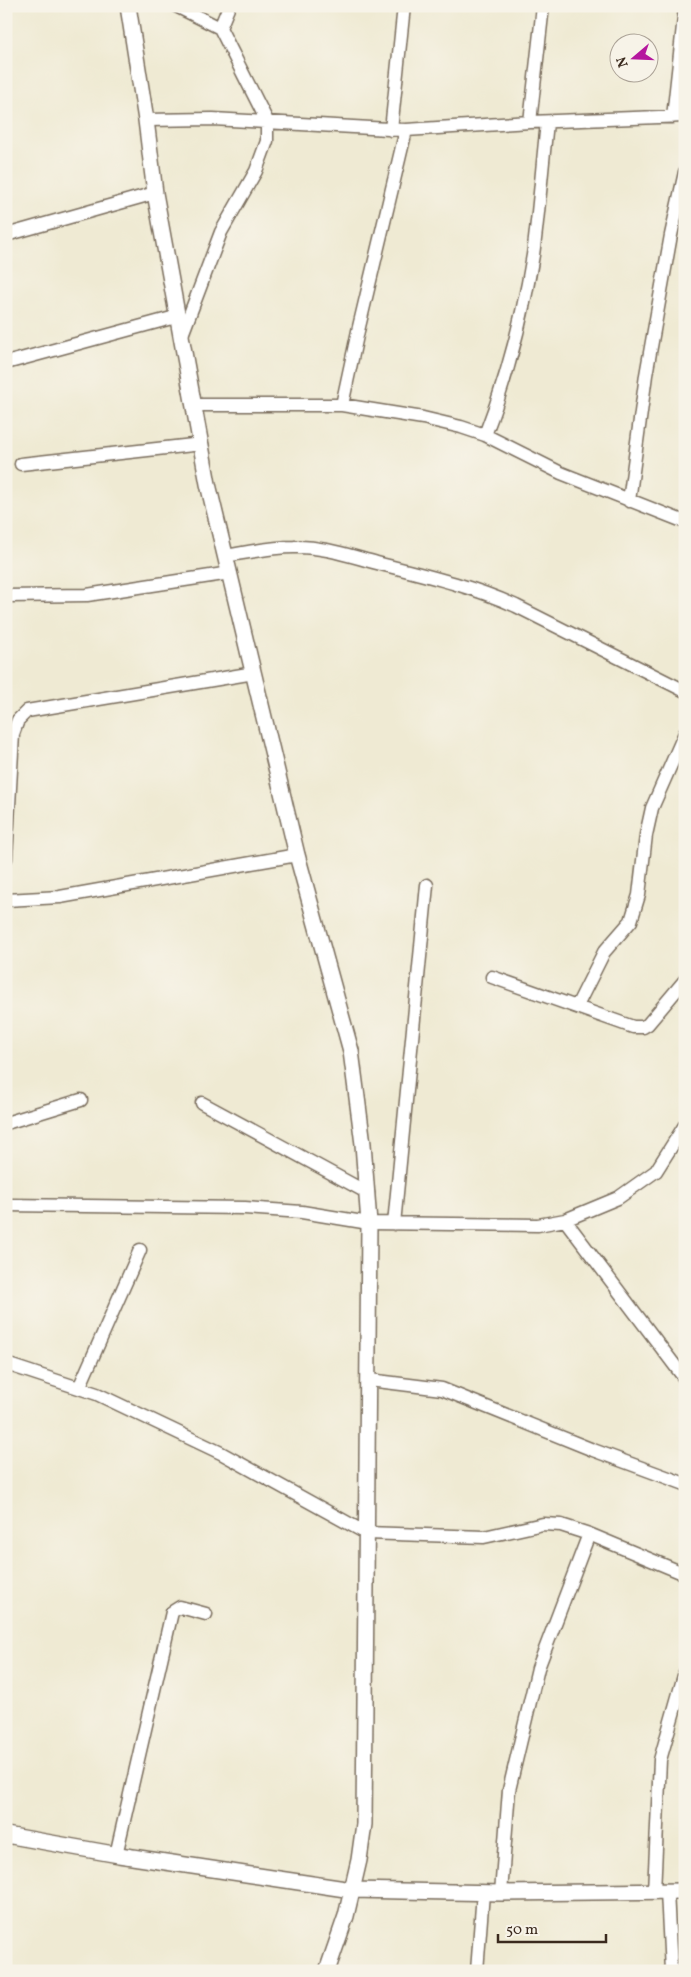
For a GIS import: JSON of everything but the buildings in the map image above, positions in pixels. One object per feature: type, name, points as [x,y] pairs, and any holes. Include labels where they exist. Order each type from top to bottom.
[{"type":"street","points":[[128,6],[146,120],[155,193],[208,484],[297,855],[351,1051],[368,1193],[369,1380],[364,1824],[359,1860],[346,1916],[327,1971]]},
{"type":"street","points":[[176,6],[220,28],[268,121],[267,141],[256,171],[221,232],[182,335]]},
{"type":"street","points":[[220,28],[229,6]]},
{"type":"street","points":[[391,130],[404,6]]},
{"type":"street","points":[[530,122],[543,6]]},
{"type":"street","points":[[146,120],[191,118],[406,130],[530,122],[679,116],[685,8]]},
{"type":"street","points":[[486,435],[502,393],[530,272],[547,122]]},
{"type":"street","points":[[342,405],[406,130]]},
{"type":"street","points":[[629,501],[653,336],[671,235],[685,172]]},
{"type":"street","points":[[6,236],[155,193]]},
{"type":"street","points":[[6,363],[178,316]]},
{"type":"street","points":[[195,405],[342,405],[423,418],[461,427],[486,435],[560,473],[685,522]]},
{"type":"street","points":[[21,464],[202,444]]},
{"type":"street","points":[[226,556],[269,548],[304,548],[328,551],[452,582],[516,606],[685,691]]},
{"type":"street","points":[[6,596],[87,595],[230,573]]},
{"type":"street","points":[[6,859],[13,734],[18,720],[27,711],[254,673]]},
{"type":"street","points":[[577,1006],[604,952],[631,921],[639,895],[646,835],[652,808],[685,733]]},
{"type":"street","points":[[6,900],[60,897],[297,855]]},
{"type":"street","points":[[394,1224],[427,885]]},
{"type":"street","points":[[492,977],[633,1027],[643,1028],[685,980]]},
{"type":"street","points":[[6,1123],[80,1100]]},
{"type":"street","points":[[202,1103],[368,1193]]},
{"type":"street","points":[[6,1205],[245,1208],[302,1212],[369,1223],[538,1225],[565,1220],[618,1198],[656,1172],[685,1125]]},
{"type":"street","points":[[565,1220],[685,1379]]},
{"type":"street","points":[[79,1388],[140,1250]]},
{"type":"street","points":[[6,1364],[96,1394],[220,1453],[366,1533],[484,1537],[552,1524],[589,1534],[685,1574]]},
{"type":"street","points":[[369,1380],[442,1389],[593,1450],[685,1484]]},
{"type":"street","points":[[501,1893],[509,1790],[538,1668],[589,1534]]},
{"type":"street","points":[[116,1855],[172,1612],[180,1608],[206,1614]]},
{"type":"street","points":[[671,1971],[660,1892],[660,1760],[685,1672]]},
{"type":"street","points":[[6,1835],[116,1855],[352,1890],[483,1893],[685,1891]]},
{"type":"street","points":[[477,1971],[483,1893]]}]
